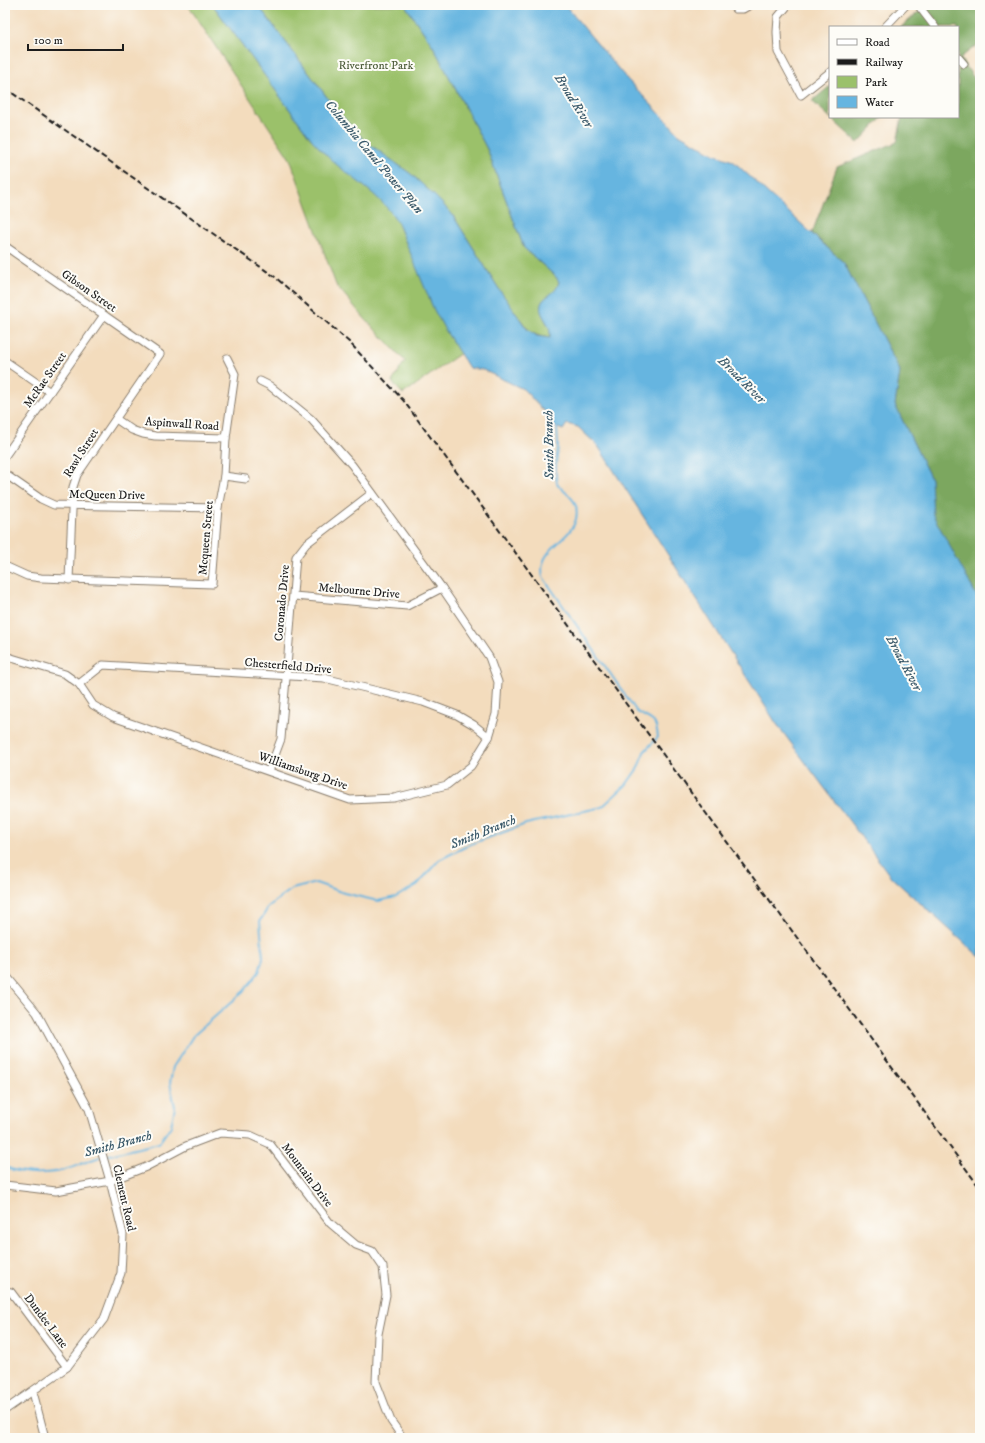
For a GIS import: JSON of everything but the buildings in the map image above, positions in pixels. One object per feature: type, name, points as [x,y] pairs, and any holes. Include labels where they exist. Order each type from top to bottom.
[{"type":"street","points":[[732,5],[735,9],[743,9],[750,5]]},
{"type":"street","points":[[788,5],[778,17],[778,52],[801,96],[829,73]]},
{"type":"street","points":[[887,26],[906,5]]},
{"type":"street","points":[[918,5],[934,26]]},
{"type":"street","points":[[959,57],[964,64]]},
{"type":"street","name":"Gibson Street","points":[[5,246],[160,354]]},
{"type":"street","name":"McRae Street","points":[[5,456],[104,315]]},
{"type":"street","name":"Rawl Street","points":[[70,580],[73,505],[72,487],[77,475],[160,354]]},
{"type":"street","name":"Mcqueen Street","points":[[5,566],[27,576],[41,578],[212,584],[218,508],[224,476],[226,438],[234,374],[227,358]]},
{"type":"street","points":[[5,361],[50,392]]},
{"type":"street","name":"Williamsburg Drive","points":[[5,656],[65,674],[79,684],[93,705],[113,717],[350,800],[394,798],[447,785],[471,766],[489,737],[496,714],[498,682],[489,657],[442,588],[352,465],[311,419],[270,386],[260,381]]},
{"type":"street","name":"Aspinwall Road","points":[[116,419],[132,430],[143,434],[155,436],[226,438]]},
{"type":"street","name":"McQueen Drive","points":[[5,474],[42,500],[54,505],[218,508]]},
{"type":"street","points":[[224,476],[246,479]]},
{"type":"street","name":"Coronado Drive","points":[[269,771],[281,739],[294,596],[296,557],[306,544],[372,493]]},
{"type":"street","name":"Melbourne Drive","points":[[294,596],[407,606],[442,588]]},
{"type":"street","name":"Chesterfield Drive","points":[[79,684],[103,666],[324,678],[422,702],[457,715],[474,725],[489,737]]},
{"type":"street","name":"Clement Road","points":[[5,974],[37,1013],[89,1109],[110,1181],[123,1234],[121,1273],[104,1319],[67,1367],[34,1392],[5,1410]]},
{"type":"street","name":"Mountain Drive","points":[[5,1185],[56,1191],[110,1181],[146,1167],[186,1146],[220,1133],[250,1135],[270,1144],[330,1223],[356,1245],[372,1251],[383,1267],[386,1295],[378,1334],[376,1382],[391,1421],[403,1438]]},
{"type":"street","name":"Dundee Lane","points":[[5,1291],[11,1292],[67,1367]]},
{"type":"street","points":[[34,1392],[45,1438]]},
{"type":"green space","name":"Riverfront Park","points":[[188,5],[213,5],[312,140],[330,158],[380,199],[389,209],[397,221],[407,245],[499,289],[452,214],[411,174],[365,141],[338,112],[258,5],[405,5],[433,46],[487,149],[524,248],[556,277],[559,282],[557,289],[542,302],[542,314],[550,329],[550,338],[533,333],[516,314],[403,394],[392,382],[405,361],[366,320],[336,285],[290,159]]},
{"type":"green space","points":[[918,5],[980,5],[980,43],[960,58],[980,86],[980,602],[932,515],[931,479],[895,405],[900,371],[844,263],[812,233],[837,167],[897,142],[902,118],[959,118],[959,26],[902,26],[921,10]]},
{"type":"green space","points":[[829,87],[829,117],[812,101]]},
{"type":"green space","points":[[831,118],[881,118],[858,143]]},
{"type":"water","points":[[213,5],[258,5],[338,112],[365,141],[411,174],[452,214],[499,289],[527,329],[537,336],[550,338],[549,328],[540,307],[543,301],[555,290],[559,282],[556,277],[524,248],[487,149],[433,46],[405,5],[565,5],[627,79],[679,134],[714,154],[733,161],[844,263],[900,371],[895,405],[931,479],[933,515],[980,602],[980,957],[891,877],[776,723],[598,446],[578,427],[567,424],[563,430],[551,425],[546,413],[523,389],[483,370],[469,368],[434,310],[397,221],[390,211],[365,187],[329,158],[312,140]]},
{"type":"waterway","name":"Smith Branch","points":[[105,1156],[159,1143],[171,1126],[175,1107],[170,1083],[173,1067],[193,1036],[244,991],[259,972],[263,958],[260,921],[269,906],[292,889],[316,883],[344,893],[378,901],[396,897],[417,885],[439,860],[471,844],[526,824],[602,807],[626,785],[638,768],[644,752],[658,737],[654,723],[637,712],[543,577],[542,567],[544,559],[573,527],[577,514],[577,509],[574,502],[557,483],[557,425]]},
{"type":"waterway","name":"Smith Branch","points":[[5,1167],[21,1172],[46,1173],[71,1168],[100,1157]]},
{"type":"railway","points":[[5,88],[275,277],[349,342],[403,400],[980,1188]]},
{"type":"water label","name":"Broad River","points":[[574,101]]},
{"type":"water label","name":"Columbia Canal Power Plan","points":[[374,157]]},
{"type":"water label","name":"Broad River","points":[[742,380]]},
{"type":"water label","name":"Broad River","points":[[904,663]]}]
